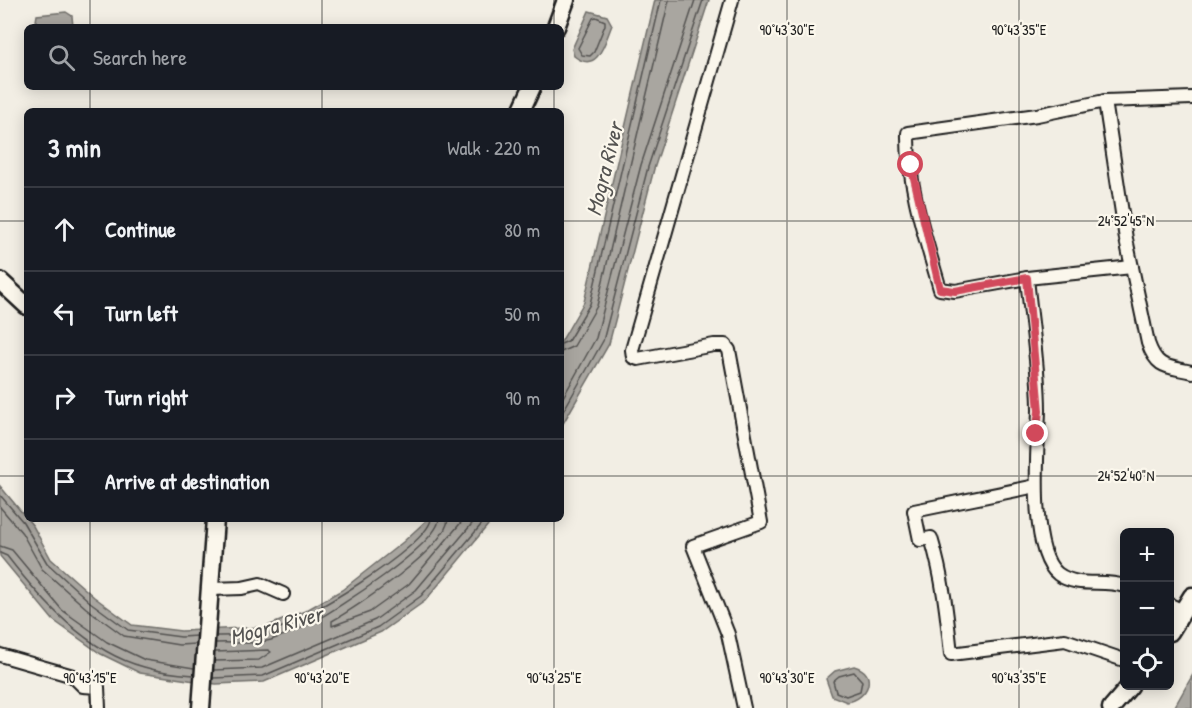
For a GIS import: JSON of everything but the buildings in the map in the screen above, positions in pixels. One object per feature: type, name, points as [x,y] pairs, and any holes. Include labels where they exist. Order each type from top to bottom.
[{"type":"street","points":[[557,24],[566,0]]},
{"type":"street","points":[[732,0],[632,350],[633,357],[638,359],[714,345],[725,345],[729,350],[761,522],[693,546],[728,633],[744,708]]},
{"type":"street","points":[[522,108],[531,90]]},
{"type":"street","points":[[1132,267],[1027,278],[955,291],[940,289],[917,198],[908,149],[908,133],[1037,115],[1105,101],[1192,98]]},
{"type":"street","points":[[1105,101],[1132,267],[1154,359],[1160,364],[1192,372]]},
{"type":"street","points":[[1027,278],[1039,411],[1036,434],[1036,486],[1043,550],[1057,573],[1080,584],[1120,586]]},
{"type":"street","points":[[0,281],[24,303]]},
{"type":"street","points":[[1036,486],[914,511],[920,540],[931,538],[936,555],[944,589],[951,654],[1065,640],[1120,658]]},
{"type":"street","points":[[202,704],[215,522]]},
{"type":"street","points":[[211,592],[260,584],[283,594]]},
{"type":"street","points":[[1176,608],[1192,596]]},
{"type":"street","points":[[0,655],[73,676],[83,686],[98,687],[99,708]]},
{"type":"street","points":[[1112,708],[1127,690]]},
{"type":"water","points":[[655,0],[709,0],[654,169],[609,344],[564,422],[564,337],[584,302]]},
{"type":"water","points":[[589,11],[607,16],[612,25],[599,54],[589,62],[574,56],[572,49]]},
{"type":"water","points":[[66,12],[72,16],[73,24],[36,24],[37,15]]},
{"type":"water","name":"Mogra River","points":[[0,486],[24,515],[24,522],[30,522],[33,526],[51,559],[94,597],[132,625],[181,631],[265,627],[305,611],[342,590],[425,522],[491,522],[425,601],[381,632],[264,682],[216,684],[140,673],[101,654],[53,620],[0,556]]},
{"type":"water","points":[[854,666],[862,669],[866,674],[868,686],[865,691],[854,700],[847,702],[832,696],[826,679],[835,671]]},
{"type":"water","points":[[1192,676],[1192,708],[1174,708]]},
{"type":"route","points":[[911,165],[940,289],[955,291],[1027,278],[1039,411],[1036,434]]}]
